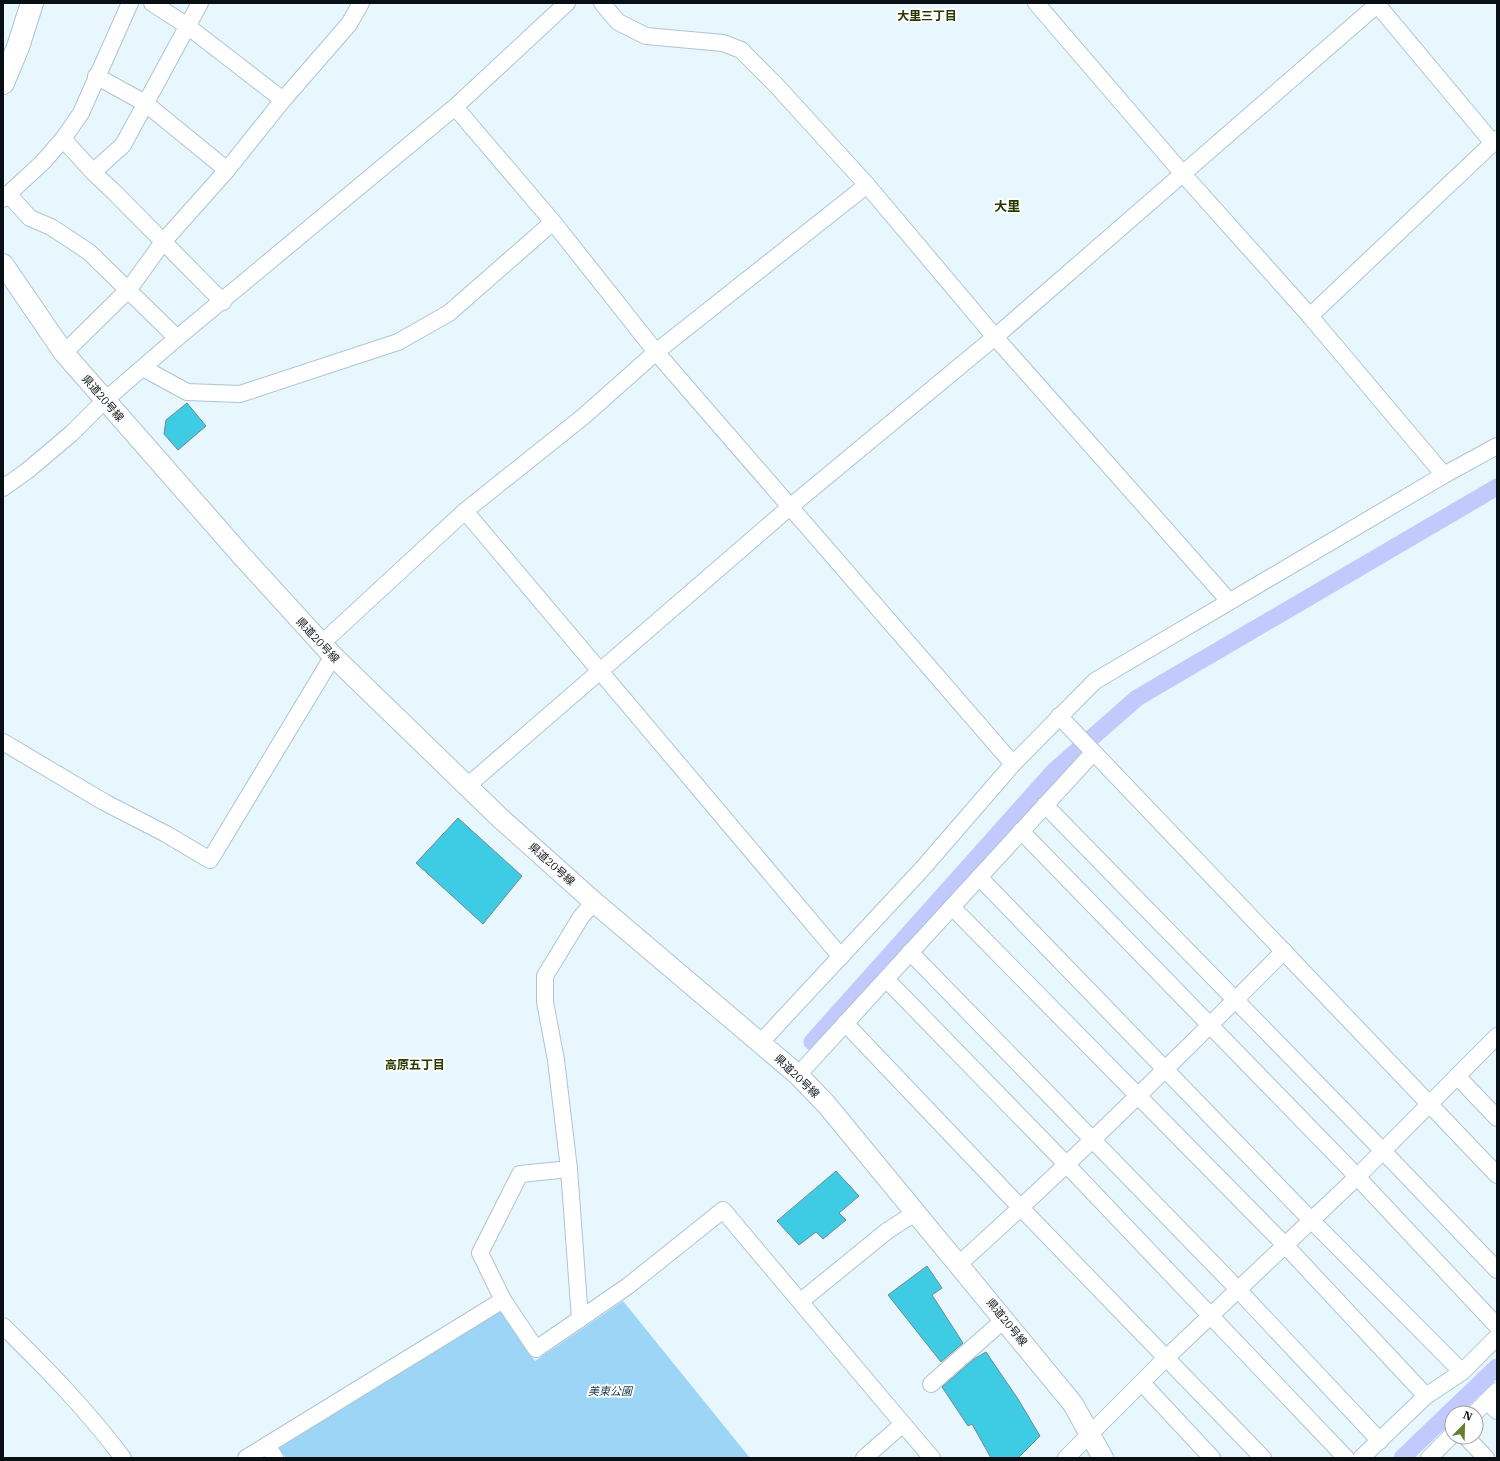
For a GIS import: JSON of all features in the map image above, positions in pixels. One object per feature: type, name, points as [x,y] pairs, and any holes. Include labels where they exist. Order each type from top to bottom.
[{"type":"highway","points":[[3,83],[18,47],[32,3]]},
{"type":"main road","name":"県道20号線","points":[[4,269],[64,353],[104,401],[327,650],[466,787],[594,902],[798,1074],[826,1104],[915,1213],[1005,1319],[1073,1404],[1103,1458]]},
{"type":"street","points":[[130,3],[96,76],[81,113],[43,162],[6,197],[30,218],[51,227],[89,252],[178,338]]},
{"type":"street","points":[[152,3],[186,26],[283,100]]},
{"type":"street","points":[[92,172],[123,145],[186,26],[200,3]]},
{"type":"street","points":[[64,353],[129,289],[163,242],[227,170],[283,100],[349,24],[361,3]]},
{"type":"street","points":[[3,488],[33,466],[104,401],[178,338],[455,107],[567,3]]},
{"type":"street","points":[[602,3],[618,22],[646,36],[723,43],[741,50],[776,85],[867,185],[995,337],[1229,601]]},
{"type":"street","points":[[1036,3],[1183,174],[1310,316],[1444,475]]},
{"type":"street","points":[[466,787],[791,506],[995,337],[1377,4],[1495,140],[1310,316]]},
{"type":"street","points":[[96,76],[145,103],[227,170]]},
{"type":"street","points":[[455,107],[553,222],[656,352],[1013,764]]},
{"type":"street","points":[[62,139],[92,172],[114,192],[223,302]]},
{"type":"street","points":[[3,742],[104,802],[166,834],[210,860],[327,650],[465,511],[584,416],[656,352],[867,185]]},
{"type":"street","points":[[143,368],[187,392],[240,394],[317,370],[398,342],[449,313],[553,222]]},
{"type":"street","points":[[761,1042],[923,868],[1013,764],[1095,681],[1444,475],[1497,446]]},
{"type":"street","points":[[465,511],[841,957]]},
{"type":"street","points":[[1059,716],[1497,1175]]},
{"type":"street","points":[[798,1074],[1093,753]]},
{"type":"street","points":[[1045,805],[1497,1270]]},
{"type":"street","points":[[1021,831],[1357,1177],[1497,1326]]},
{"type":"street","points":[[979,877],[1311,1220],[1462,1372]]},
{"type":"street","points":[[580,1319],[569,1169],[556,1060],[545,1002],[545,976],[581,917],[594,902]]},
{"type":"street","points":[[952,907],[1284,1245],[1426,1396]]},
{"type":"street","points":[[959,1264],[1021,1208],[1236,1000],[1284,951]]},
{"type":"street","points":[[910,952],[1238,1290],[1380,1441]]},
{"type":"street","points":[[886,978],[1212,1315],[1346,1458]]},
{"type":"street","points":[[845,1023],[1021,1208],[1264,1458]]},
{"type":"street","points":[[1066,1458],[1167,1357],[1357,1177],[1497,1036]]},
{"type":"street","points":[[1457,1076],[1497,1118]]},
{"type":"street","points":[[569,1169],[520,1174],[480,1253],[503,1300],[536,1349],[628,1286],[723,1210],[932,1458]]},
{"type":"street","points":[[801,1301],[887,1230],[915,1213]]},
{"type":"street","points":[[246,1458],[271,1452],[503,1300]]},
{"type":"street","points":[[931,1384],[1005,1319]]},
{"type":"street","points":[[3,1326],[54,1377],[103,1431],[123,1458]]},
{"type":"street","points":[[1361,1458],[1426,1396],[1462,1372],[1497,1337]]},
{"type":"street","points":[[1142,1383],[1212,1458]]},
{"type":"street","points":[[1484,1407],[1494,1401]]},
{"type":"street","points":[[864,1458],[903,1424]]},
{"type":"street","points":[[1428,1458],[1444,1443]]},
{"type":"street","points":[[1474,1445],[1486,1458]]},
{"type":"green space","name":"美東公園","points":[[623,1301],[750,1458],[286,1458],[279,1448],[500,1311],[535,1361]]},
{"type":"building","points":[[187,403],[206,426],[178,450],[164,434],[166,420]]},
{"type":"building","points":[[458,818],[522,876],[483,924],[416,863]]},
{"type":"building","points":[[836,1171],[859,1196],[839,1213],[846,1220],[823,1239],[816,1232],[799,1245],[777,1221]]},
{"type":"building","points":[[927,1266],[942,1288],[932,1295],[963,1343],[941,1362],[888,1295]]},
{"type":"building","points":[[986,1352],[1018,1399],[1040,1436],[1018,1458],[991,1458],[972,1424],[968,1426],[942,1387],[974,1359]]},
{"type":"waterway","points":[[812,1042],[1054,771],[1137,698],[1497,487]]},
{"type":"waterway","points":[[1402,1458],[1497,1367]]},
{"type":"district","name":"大里三丁目","points":[[927,16]]},
{"type":"district","name":"大里","points":[[1007,206]]},
{"type":"district","name":"高原五丁目","points":[[415,1065]]}]
